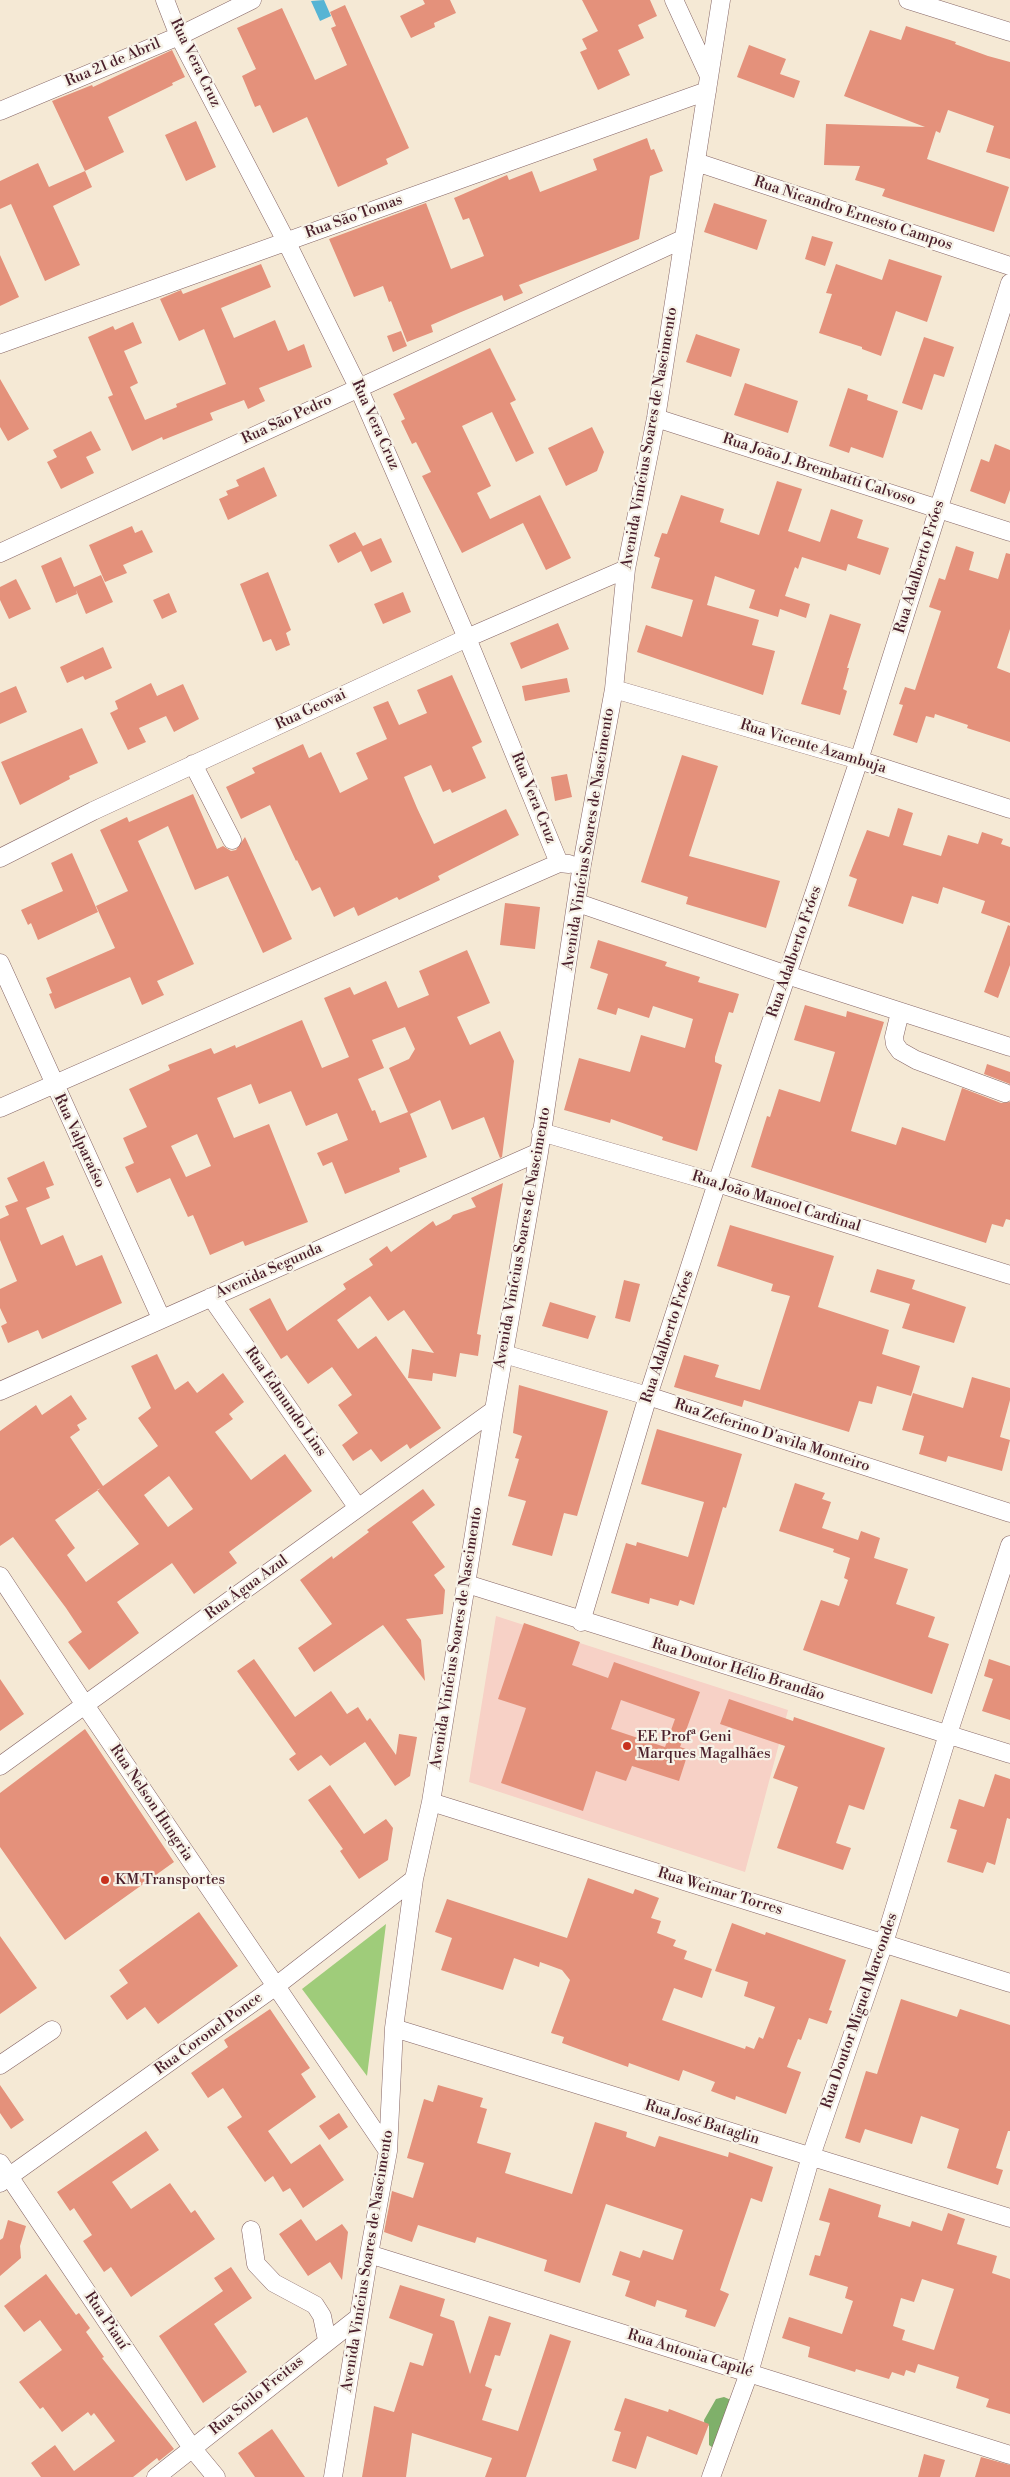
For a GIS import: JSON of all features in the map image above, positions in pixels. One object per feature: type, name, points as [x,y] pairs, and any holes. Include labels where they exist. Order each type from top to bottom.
[{"type":"street","name":"Rua Vera Cruz","points":[[165,0],[179,36],[286,241],[358,387],[467,638],[559,863]]},
{"type":"street","name":"Rua 21 de Abril","points":[[0,111],[179,36],[252,0]]},
{"type":"street","points":[[674,0],[708,83]]},
{"type":"street","name":"Avenida Vinícius Soares de Nascimento","points":[[333,2477],[369,2254],[388,2152],[394,2028],[414,1879],[431,1802],[494,1410],[538,1152],[578,903],[582,864],[614,689],[626,569],[656,418],[721,0]]},
{"type":"street","points":[[908,0],[1010,32]]},
{"type":"street","name":"Rua São Tomas","points":[[0,344],[286,241],[708,83]]},
{"type":"street","name":"Rua Nicandro Ernesto Campos","points":[[696,162],[1010,266]]},
{"type":"street","name":"Rua São Pedro","points":[[0,553],[683,238]]},
{"type":"street","name":"Rua Adalberto Fróes","points":[[581,1622],[648,1396],[717,1183],[859,760],[1010,283]]},
{"type":"street","name":"Rua João J. Brembatti Calvoso","points":[[656,418],[1010,532]]},
{"type":"street","name":"Rua Geovai","points":[[0,858],[94,810],[467,638],[626,569]]},
{"type":"street","name":"Rua Vicente Azambuja","points":[[614,689],[859,760],[1010,809]]},
{"type":"street","points":[[194,764],[232,840]]},
{"type":"street","points":[[0,1108],[559,863],[582,864]]},
{"type":"street","points":[[578,903],[787,976],[1010,1047]]},
{"type":"street","name":"Rua Valparaíso","points":[[0,963],[53,1084],[161,1318]]},
{"type":"street","points":[[900,1012],[894,1037],[895,1044],[900,1051],[916,1060],[1005,1093]]},
{"type":"street","name":"Rua João Manoel Cardinal","points":[[541,1132],[717,1183],[1010,1275]]},
{"type":"street","name":"Avenida Segunda","points":[[0,1391],[538,1152]]},
{"type":"street","name":"Rua Edmundo Lins","points":[[211,1297],[358,1508]]},
{"type":"street","name":"Rua Zeferino D'avila Monteiro","points":[[504,1354],[648,1396],[1010,1513]]},
{"type":"street","name":"Rua Água Azul","points":[[0,1766],[494,1410]]},
{"type":"street","name":"Rua Doutor Miguel Marcondes","points":[[711,2477],[749,2373],[811,2156],[884,1943],[948,1734],[1010,1545]]},
{"type":"street","name":"Rua Nelson Hungria","points":[[0,1576],[84,1705],[388,2152]]},
{"type":"street","name":"Rua Doutor Hélio Brandão","points":[[467,1584],[581,1622],[1010,1754]]},
{"type":"street","name":"Rua Weimar Torres","points":[[431,1802],[1010,1984]]},
{"type":"street","name":"Rua Coronel Ponce","points":[[3,2174],[276,1986],[414,1879]]},
{"type":"street","name":"Rua José Bataglin","points":[[394,2028],[1010,2218]]},
{"type":"street","points":[[0,2065],[52,2030]]},
{"type":"street","name":"Rua Piauí","points":[[3,2174],[192,2448],[216,2477]]},
{"type":"street","points":[[251,2230],[256,2264],[274,2283],[315,2305],[322,2316],[327,2340]]},
{"type":"street","name":"Rua Antonia Capilé","points":[[369,2254],[1010,2455]]},
{"type":"street","name":"Rua Soilo Freitas","points":[[156,2477],[327,2340],[359,2317]]},
{"type":"shaded area","name":"EE Profª Geni Marques Magalhães","points":[[496,1616],[788,1710],[745,1872],[469,1782]]},
{"type":"green space","points":[[386,1924],[367,2076],[302,1989]]},
{"type":"green space","points":[[724,2397],[731,2400],[716,2450],[709,2445],[709,2425],[705,2429],[704,2420],[716,2399]]},
{"type":"water","points":[[324,0],[331,16],[320,21],[311,1]]},
{"type":"building","points":[[423,0],[450,0],[456,13],[434,23],[435,27],[411,38],[400,16],[425,4]]},
{"type":"building","points":[[582,0],[650,0],[657,16],[638,25],[644,38],[618,50],[630,75],[598,90],[580,52],[587,49],[582,39],[598,31]]},
{"type":"building","points":[[345,5],[409,148],[386,159],[388,164],[338,187],[307,117],[273,133],[260,105],[255,107],[242,76],[256,69],[237,28],[282,8],[315,80],[347,65],[331,28],[336,26],[330,12]]},
{"type":"building","points":[[906,26],[956,42],[955,44],[988,56],[1010,62],[1010,159],[986,152],[994,126],[948,110],[940,133],[936,131],[927,159],[1009,187],[994,232],[882,196],[885,189],[855,180],[860,166],[824,165],[826,124],[925,127],[844,96],[870,30],[901,40]]},
{"type":"building","points":[[749,45],[786,59],[780,74],[800,81],[794,98],[737,77]]},
{"type":"building","points":[[172,50],[185,77],[172,83],[173,85],[108,117],[124,152],[85,171],[52,101],[92,85],[93,87]]},
{"type":"building","points":[[196,121],[216,167],[186,181],[165,135]]},
{"type":"building","points":[[647,138],[651,150],[654,149],[663,171],[650,176],[639,239],[519,285],[523,293],[504,301],[502,295],[461,312],[431,325],[433,332],[407,342],[383,286],[354,297],[329,239],[426,203],[451,269],[484,256],[469,218],[463,220],[454,198],[507,175],[509,180],[532,171],[540,192],[597,170],[593,159]]},
{"type":"building","points":[[38,163],[49,187],[85,171],[92,187],[53,206],[80,265],[45,281],[11,204],[0,209],[0,181]]},
{"type":"building","points":[[714,203],[767,220],[757,250],[704,232]]},
{"type":"building","points":[[812,236],[833,242],[825,266],[805,259]]},
{"type":"building","points":[[0,255],[19,297],[0,306]]},
{"type":"building","points":[[889,259],[942,276],[927,322],[896,311],[881,356],[862,349],[862,347],[819,333],[832,294],[826,293],[836,264],[882,280]]},
{"type":"building","points":[[261,264],[271,287],[221,308],[234,338],[275,320],[288,351],[304,344],[312,367],[259,388],[265,401],[248,409],[244,400],[210,413],[213,420],[163,440],[162,437],[132,451],[108,397],[113,395],[88,337],[113,326],[115,330],[133,322],[142,343],[124,351],[138,383],[130,387],[145,420],[177,407],[176,404],[226,384],[204,329],[179,341],[160,299],[181,290],[183,294]]},
{"type":"building","points":[[401,331],[407,346],[393,352],[387,336]]},
{"type":"building","points":[[696,334],[740,349],[731,377],[686,362]]},
{"type":"building","points":[[924,337],[954,347],[944,377],[934,374],[922,410],[902,403]]},
{"type":"building","points":[[490,348],[516,400],[510,403],[534,453],[516,462],[492,412],[462,426],[491,486],[477,493],[490,519],[540,495],[571,558],[546,570],[523,523],[462,553],[422,476],[431,472],[416,442],[412,444],[401,421],[405,419],[393,394]]},
{"type":"building","points":[[0,379],[29,429],[8,441],[0,427]]},
{"type":"building","points":[[745,383],[798,401],[788,433],[734,415]]},
{"type":"building","points":[[848,388],[868,395],[867,400],[898,411],[883,458],[851,447],[849,453],[829,446]]},
{"type":"building","points":[[592,427],[604,452],[597,471],[566,486],[548,448]]},
{"type":"building","points":[[91,431],[101,450],[86,457],[94,473],[61,489],[47,462],[57,457],[53,450]]},
{"type":"building","points":[[995,444],[1010,450],[1010,490],[1005,504],[970,491],[981,459],[989,462]]},
{"type":"building","points":[[264,467],[277,496],[228,520],[219,499],[228,495],[226,491],[239,486],[236,480]]},
{"type":"building","points":[[777,481],[802,489],[788,531],[820,542],[831,509],[863,520],[857,538],[889,548],[880,575],[848,564],[846,571],[802,557],[798,569],[795,567],[785,596],[810,604],[806,618],[780,609],[778,617],[749,608],[755,590],[715,576],[707,605],[759,620],[752,645],[775,651],[763,695],[637,652],[646,625],[682,637],[693,600],[651,588],[660,558],[654,556],[662,533],[667,534],[681,495],[724,509],[720,522],[759,535]]},
{"type":"building","points":[[132,526],[135,533],[142,530],[153,552],[123,565],[127,573],[105,582],[89,545]]},
{"type":"building","points":[[355,532],[363,546],[381,538],[392,562],[371,572],[361,551],[338,563],[329,545]]},
{"type":"building","points":[[956,546],[974,552],[969,570],[998,579],[1006,553],[1010,554],[1010,629],[997,668],[1010,673],[1010,742],[967,728],[968,725],[935,714],[934,718],[926,716],[917,743],[893,735],[903,705],[899,704],[905,687],[915,690],[941,611],[929,607],[939,578],[945,580]]},
{"type":"building","points":[[61,557],[74,587],[101,575],[113,602],[86,614],[76,590],[77,594],[56,603],[41,566]]},
{"type":"building","points":[[268,572],[291,630],[286,633],[290,645],[276,651],[271,639],[263,642],[240,584]]},
{"type":"building","points":[[16,579],[31,609],[9,619],[0,600],[0,587]]},
{"type":"building","points":[[403,592],[411,612],[383,624],[374,604]]},
{"type":"building","points":[[169,593],[177,612],[162,619],[153,600]]},
{"type":"building","points":[[830,614],[861,624],[847,668],[849,668],[843,689],[847,691],[840,715],[801,704]]},
{"type":"building","points":[[558,623],[569,649],[521,669],[510,643]]},
{"type":"building","points":[[103,647],[112,668],[85,680],[83,676],[67,683],[60,667]]},
{"type":"building","points":[[452,675],[482,742],[472,747],[486,778],[452,793],[450,789],[443,792],[431,765],[404,777],[434,844],[506,809],[519,835],[438,876],[440,880],[399,900],[397,897],[358,916],[354,907],[334,917],[320,887],[312,891],[270,805],[241,819],[226,787],[255,773],[252,768],[303,744],[309,758],[321,752],[340,793],[368,779],[356,753],[387,739],[373,707],[388,701],[399,725],[427,713],[417,690]]},
{"type":"building","points":[[567,678],[570,692],[525,701],[522,686]]},
{"type":"building","points":[[151,683],[157,696],[183,684],[199,719],[174,732],[166,716],[139,728],[146,742],[128,750],[110,713],[118,709],[115,701]]},
{"type":"building","points":[[16,686],[27,712],[0,724],[0,693]]},
{"type":"building","points":[[82,728],[98,763],[69,776],[70,779],[20,805],[1,762]]},
{"type":"building","points":[[682,755],[718,766],[689,856],[780,881],[766,928],[686,904],[688,897],[641,882]]},
{"type":"building","points":[[567,774],[572,797],[555,801],[551,777]]},
{"type":"building","points":[[193,794],[217,849],[223,846],[231,851],[236,850],[245,837],[292,939],[263,953],[228,876],[195,890],[168,826],[138,841],[194,964],[157,981],[164,995],[142,1005],[130,977],[55,1009],[49,994],[52,993],[46,978],[115,948],[96,906],[128,891],[100,830],[127,817],[129,822]]},
{"type":"building","points":[[898,808],[913,813],[903,845],[941,856],[948,835],[978,844],[982,832],[1003,839],[1001,844],[1010,847],[1010,923],[981,913],[985,901],[943,887],[938,904],[912,896],[903,924],[848,906],[857,879],[849,876],[867,830],[889,837]]},
{"type":"building","points":[[72,853],[98,912],[38,940],[31,923],[28,925],[21,910],[63,891],[51,863]]},
{"type":"building","points":[[505,903],[540,907],[535,949],[500,945]]},
{"type":"building","points":[[1008,925],[1010,926],[1010,965],[998,998],[984,992]]},
{"type":"building","points":[[598,940],[667,962],[665,966],[700,977],[698,982],[739,994],[733,1013],[729,1012],[715,1057],[715,1062],[722,1065],[697,1151],[662,1140],[663,1137],[611,1119],[610,1123],[564,1110],[579,1058],[630,1072],[641,1035],[685,1048],[693,1019],[653,1006],[649,1018],[618,1008],[616,1015],[597,1009],[608,974],[590,968]]},
{"type":"building","points":[[467,950],[490,1003],[457,1017],[470,1045],[500,1031],[514,1061],[502,1157],[500,1158],[484,1117],[452,1130],[440,1100],[410,1114],[427,1157],[399,1168],[400,1172],[345,1194],[332,1162],[323,1166],[317,1153],[348,1140],[337,1113],[306,1126],[291,1091],[259,1104],[251,1084],[217,1098],[234,1138],[269,1124],[308,1222],[245,1246],[243,1241],[210,1255],[193,1215],[188,1217],[170,1178],[137,1193],[125,1167],[134,1163],[123,1138],[147,1127],[129,1089],[170,1070],[168,1065],[211,1048],[214,1054],[235,1045],[236,1048],[302,1020],[322,1068],[349,1057],[324,998],[350,987],[354,995],[386,981],[398,1008],[429,995],[419,971]],"holes":[[[405,1027],[415,1049],[409,1059],[389,1068],[408,1112],[380,1123],[375,1110],[372,1111],[358,1079],[384,1068],[372,1040]],[[197,1134],[211,1166],[186,1177],[171,1146]]]},
{"type":"building","points":[[805,1005],[846,1017],[847,1011],[884,1022],[851,1131],[896,1145],[902,1127],[945,1141],[962,1088],[1001,1103],[1010,1102],[1010,1220],[1006,1219],[1003,1227],[992,1224],[986,1243],[751,1167],[767,1116],[770,1117],[779,1089],[820,1102],[835,1052],[794,1040]]},
{"type":"building","points":[[987,1064],[1010,1072],[1010,1084],[984,1074]]},
{"type":"building","points":[[44,1161],[54,1185],[46,1188],[50,1198],[26,1208],[41,1245],[63,1235],[76,1266],[102,1255],[122,1303],[42,1339],[38,1330],[8,1343],[1,1326],[7,1323],[0,1308],[0,1289],[17,1281],[0,1240],[0,1219],[9,1215],[5,1206],[18,1201],[7,1178]]},
{"type":"building","points":[[503,1183],[477,1334],[481,1335],[478,1356],[460,1353],[456,1377],[433,1373],[432,1381],[408,1378],[412,1349],[434,1353],[404,1310],[388,1321],[370,1296],[337,1320],[358,1349],[376,1336],[441,1428],[410,1449],[407,1444],[381,1462],[371,1449],[353,1461],[342,1445],[358,1433],[338,1405],[352,1395],[332,1367],[308,1384],[287,1355],[281,1359],[249,1309],[270,1298],[287,1331],[346,1289],[343,1284],[373,1265],[369,1259],[387,1246],[391,1252],[433,1221],[436,1226],[450,1219],[453,1215],[476,1207],[471,1198]]},
{"type":"building","points":[[730,1225],[834,1256],[818,1307],[889,1330],[882,1354],[920,1366],[911,1396],[877,1386],[872,1404],[859,1401],[849,1432],[744,1400],[742,1407],[674,1387],[684,1355],[719,1365],[715,1377],[760,1390],[790,1296],[771,1291],[773,1284],[717,1266]]},
{"type":"building","points":[[877,1269],[915,1280],[912,1289],[966,1307],[954,1343],[902,1328],[910,1304],[870,1292]]},
{"type":"building","points":[[624,1280],[640,1284],[630,1322],[615,1318]]},
{"type":"building","points":[[550,1302],[596,1316],[588,1339],[542,1326]]},
{"type":"building","points":[[157,1354],[175,1390],[188,1381],[197,1393],[223,1373],[244,1402],[229,1414],[233,1419],[215,1432],[251,1480],[285,1454],[312,1491],[229,1552],[237,1563],[194,1594],[172,1563],[117,1602],[139,1633],[89,1670],[68,1642],[82,1632],[66,1608],[13,1537],[0,1546],[0,1431],[36,1405],[42,1415],[71,1395],[87,1419],[77,1425],[80,1430],[70,1437],[103,1486],[158,1446],[138,1418],[151,1408],[131,1366]],"holes":[[[169,1476],[193,1509],[168,1527],[144,1495]],[[97,1491],[139,1544],[86,1582],[67,1555],[75,1548],[55,1520]]]},
{"type":"building","points":[[972,1377],[1010,1388],[1010,1400],[1000,1437],[1010,1440],[1002,1471],[948,1456],[946,1462],[919,1454],[924,1436],[902,1430],[913,1393],[963,1408]]},
{"type":"building","points":[[519,1385],[608,1411],[577,1516],[564,1513],[552,1556],[512,1545],[526,1501],[508,1496],[519,1459],[515,1458],[522,1436],[513,1433]]},
{"type":"building","points":[[657,1429],[742,1454],[726,1508],[723,1507],[694,1605],[680,1600],[678,1606],[650,1598],[649,1604],[611,1593],[626,1543],[636,1546],[637,1542],[688,1557],[704,1502],[641,1484]]},
{"type":"building","points":[[795,1483],[825,1493],[822,1499],[831,1502],[822,1528],[858,1540],[861,1531],[880,1538],[874,1558],[908,1569],[896,1604],[935,1617],[928,1637],[949,1644],[932,1694],[803,1650],[821,1600],[839,1606],[848,1580],[844,1578],[850,1558],[833,1552],[834,1549],[779,1531]]},
{"type":"building","points":[[423,1489],[435,1505],[412,1522],[445,1567],[434,1575],[445,1590],[443,1614],[406,1619],[421,1640],[425,1681],[383,1625],[314,1672],[298,1648],[332,1624],[300,1580],[332,1556],[333,1559],[369,1532],[367,1530]]},
{"type":"building","points":[[524,1623],[580,1642],[572,1665],[608,1678],[614,1662],[700,1692],[680,1747],[689,1750],[679,1781],[632,1766],[626,1781],[596,1771],[583,1811],[501,1783],[526,1708],[498,1699]],"holes":[[[621,1700],[675,1719],[665,1747],[611,1729]]]},
{"type":"building","points":[[254,1659],[295,1717],[331,1691],[347,1714],[358,1707],[367,1721],[370,1718],[396,1755],[399,1734],[417,1737],[410,1776],[395,1786],[365,1742],[330,1766],[321,1755],[298,1771],[289,1759],[296,1754],[237,1671]]},
{"type":"building","points":[[989,1659],[1010,1666],[1010,1720],[982,1711],[993,1679],[984,1676]]},
{"type":"building","points":[[0,1679],[24,1714],[0,1731]]},
{"type":"building","points":[[729,1699],[793,1721],[794,1717],[885,1748],[864,1810],[849,1805],[836,1843],[851,1848],[843,1870],[777,1848],[798,1787],[773,1778],[785,1746],[720,1724]]},
{"type":"building","points":[[85,1729],[174,1862],[65,1940],[0,1847],[0,1793]]},
{"type":"building","points":[[995,1774],[1010,1779],[1010,1819],[1007,1818],[995,1865],[987,1862],[983,1873],[947,1862],[957,1830],[950,1828],[959,1799],[984,1807]]},
{"type":"building","points":[[330,1785],[364,1834],[386,1819],[393,1828],[388,1860],[359,1879],[340,1851],[343,1849],[308,1800]]},
{"type":"building","points":[[588,1878],[633,1894],[635,1889],[659,1898],[651,1918],[661,1921],[657,1933],[676,1940],[673,1946],[687,1951],[684,1959],[712,1969],[702,1998],[674,1988],[662,2020],[745,2049],[746,2046],[754,2049],[759,2037],[763,2039],[775,2007],[744,1996],[748,1982],[715,1971],[732,1923],[765,1935],[766,1932],[846,1960],[829,2010],[832,2011],[827,2024],[809,2018],[801,2040],[798,2039],[787,2067],[801,2072],[786,2114],[736,2096],[735,2100],[711,2091],[715,2082],[683,2070],[679,2081],[629,2063],[628,2067],[562,2043],[564,2037],[551,2033],[570,1980],[562,1970],[540,1962],[539,1967],[514,1958],[503,1990],[441,1970],[452,1938],[435,1932],[447,1899],[567,1938]]},
{"type":"building","points":[[199,1912],[238,1966],[158,2024],[145,2007],[127,2020],[110,1996],[128,1983],[119,1970]]},
{"type":"building","points":[[0,1936],[37,1988],[0,2014]]},
{"type":"building","points":[[901,1999],[957,2017],[960,2009],[1010,2025],[1010,2131],[1008,2131],[996,2168],[1003,2170],[998,2185],[947,2168],[959,2129],[921,2116],[912,2144],[865,2129],[860,2143],[845,2138],[866,2071],[877,2074]]},
{"type":"building","points":[[270,2009],[310,2068],[301,2074],[316,2097],[268,2131],[291,2164],[320,2144],[344,2180],[303,2208],[290,2188],[283,2192],[273,2176],[265,2182],[227,2127],[242,2117],[223,2088],[208,2098],[191,2073],[228,2047],[224,2040]]},
{"type":"building","points":[[0,2085],[24,2120],[11,2129],[0,2113]]},
{"type":"building","points":[[438,2085],[483,2098],[480,2107],[487,2109],[477,2143],[511,2153],[505,2173],[572,2194],[595,2122],[627,2132],[626,2137],[655,2147],[659,2136],[728,2157],[729,2152],[773,2167],[762,2202],[751,2198],[720,2290],[729,2294],[715,2327],[685,2317],[687,2310],[657,2300],[655,2307],[625,2296],[630,2281],[612,2275],[620,2251],[640,2258],[643,2250],[673,2260],[683,2230],[606,2204],[580,2283],[544,2271],[547,2260],[477,2237],[475,2243],[418,2225],[412,2242],[384,2232],[392,2191],[413,2198],[424,2163],[407,2158],[424,2099],[433,2102]]},
{"type":"building","points":[[339,2113],[348,2127],[329,2140],[319,2126]]},
{"type":"building","points":[[146,2131],[159,2150],[112,2182],[131,2209],[170,2183],[191,2213],[195,2210],[215,2239],[131,2297],[111,2267],[104,2272],[83,2241],[92,2235],[74,2208],[70,2211],[57,2192]]},
{"type":"building","points":[[829,2188],[881,2205],[878,2217],[910,2227],[912,2221],[942,2231],[948,2213],[965,2219],[957,2244],[997,2256],[992,2273],[1010,2279],[1010,2414],[986,2407],[989,2399],[956,2388],[959,2377],[918,2364],[915,2373],[906,2370],[904,2376],[892,2372],[889,2379],[856,2369],[855,2372],[808,2357],[810,2347],[782,2338],[789,2317],[842,2334],[853,2301],[845,2298],[848,2287],[809,2275],[815,2255],[820,2256],[830,2223],[819,2220]],"holes":[[[922,2279],[954,2289],[934,2350],[902,2340],[905,2330],[893,2326],[901,2298],[914,2302]]]},
{"type":"building","points":[[301,2219],[316,2241],[342,2224],[348,2232],[342,2280],[330,2262],[308,2276],[279,2234]]},
{"type":"building","points":[[8,2220],[26,2226],[20,2246],[21,2258],[0,2276],[0,2240],[3,2238]]},
{"type":"building","points":[[231,2267],[252,2298],[214,2324],[247,2372],[203,2403],[159,2336],[223,2291],[214,2278]]},
{"type":"building","points":[[46,2274],[76,2315],[79,2313],[90,2328],[86,2332],[104,2357],[102,2358],[174,2449],[159,2461],[157,2458],[133,2477],[41,2477],[31,2463],[55,2445],[74,2471],[115,2441],[94,2413],[91,2416],[88,2412],[62,2432],[43,2407],[40,2409],[19,2382],[62,2350],[40,2320],[24,2332],[4,2306]]},
{"type":"building","points":[[400,2285],[445,2299],[440,2316],[454,2321],[470,2374],[489,2316],[511,2323],[500,2356],[495,2355],[485,2386],[492,2389],[482,2420],[518,2431],[550,2334],[571,2341],[526,2477],[485,2477],[492,2458],[412,2433],[406,2477],[362,2477],[374,2406],[394,2412],[410,2362],[423,2366],[433,2334],[389,2318]]},
{"type":"building","points":[[625,2398],[668,2412],[669,2409],[709,2424],[697,2455],[647,2436],[636,2469],[612,2461],[621,2432],[614,2430]]},
{"type":"building","points":[[272,2429],[305,2477],[255,2477],[238,2453]]},
{"type":"building","points":[[924,2454],[945,2460],[940,2477],[918,2477]]},
{"type":"building","points":[[981,2457],[1010,2465],[1010,2477],[975,2477]]},
{"type":"place","name":"EE Profª Geni Marques Magalhães","points":[[627,1746]]},
{"type":"place","name":"KM Transportes","points":[[105,1880]]}]
